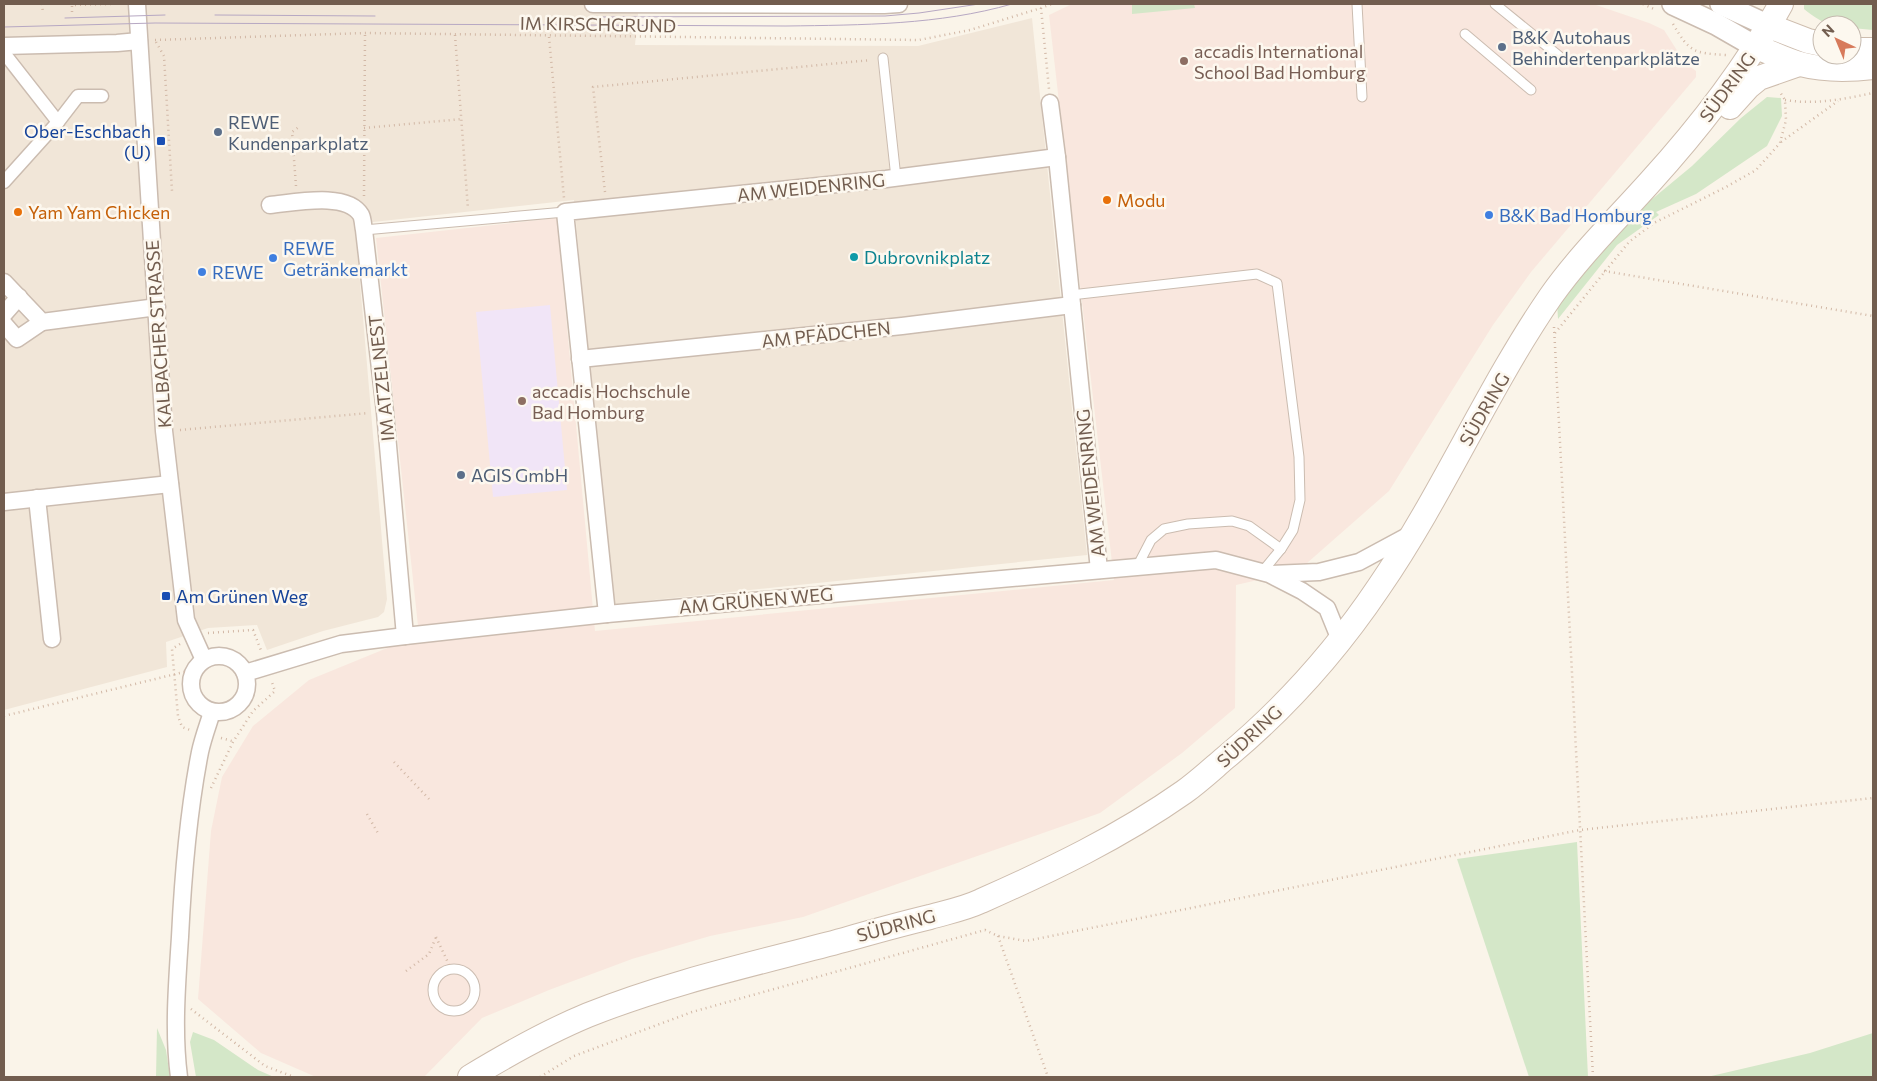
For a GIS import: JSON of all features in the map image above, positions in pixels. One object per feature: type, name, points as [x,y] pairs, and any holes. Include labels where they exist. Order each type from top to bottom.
[{"type":"main road","name":"SÜDRING","points":[[470,1077],[509,1053],[586,1016],[655,991],[973,905],[1065,864],[1116,836],[1186,791],[1244,743],[1304,683],[1340,640],[1379,586],[1412,534],[1485,406],[1550,298],[1577,262],[1648,184],[1709,112],[1752,53],[1781,4]]},
{"type":"main road","points":[[1769,26],[1812,42]]},
{"type":"main road","points":[[1752,53],[1799,64],[1834,68],[1873,68]]},
{"type":"main road","points":[[1648,184],[1682,159],[1748,87],[1759,78],[1799,64]]},
{"type":"street","name":"KALBACHER STRASSE","points":[[137,4],[147,40],[157,307],[164,431],[186,620],[199,665]]},
{"type":"street","points":[[593,4],[899,4]]},
{"type":"street","points":[[1726,4],[1769,26]]},
{"type":"street","points":[[1667,11],[1716,24],[1752,53]]},
{"type":"street","points":[[4,46],[147,40]]},
{"type":"street","points":[[4,53],[58,122]]},
{"type":"street","points":[[4,182],[58,122],[78,96],[102,96]]},
{"type":"street","name":"AM WEIDENRING","points":[[1050,103],[1099,570]]},
{"type":"street","name":"AM WEIDENRING","points":[[565,212],[896,178],[1057,156]]},
{"type":"street","points":[[270,205],[340,201],[347,203],[360,214]]},
{"type":"street","points":[[565,212],[606,614]]},
{"type":"street","name":"IM ATZELNEST","points":[[360,214],[364,230],[385,412],[405,636]]},
{"type":"street","points":[[4,282],[42,322]]},
{"type":"street","points":[[4,314],[19,297]]},
{"type":"street","name":"AM PFÄDCHEN","points":[[580,359],[902,326],[1071,300]]},
{"type":"street","points":[[4,324],[17,339],[42,322],[157,307]]},
{"type":"street","points":[[4,502],[170,484]]},
{"type":"street","points":[[37,498],[52,639]]},
{"type":"street","name":"AM GRÜNEN WEG","points":[[1266,573],[1320,572],[1359,562],[1412,534]]},
{"type":"street","name":"AM GRÜNEN WEG","points":[[245,673],[341,644],[405,636],[606,614],[1216,560],[1266,573],[1302,590],[1327,608],[1340,640]]},
{"type":"street","points":[[222,656],[232,659],[240,664],[245,673],[247,690],[238,706],[230,710],[212,712],[197,702],[193,695],[191,678],[199,665],[213,657],[222,656]]},
{"type":"street","points":[[179,1077],[176,1039],[176,997],[183,876],[190,810],[200,750],[212,712]]},
{"type":"lane","points":[[1357,4],[1362,97]]},
{"type":"lane","points":[[1495,4],[1559,56]]},
{"type":"lane","points":[[1465,34],[1531,90]]},
{"type":"lane","points":[[880,59],[896,178]]},
{"type":"lane","points":[[364,230],[565,212]]},
{"type":"lane","points":[[1071,300],[1257,274],[1277,283],[1299,457],[1300,500],[1293,530],[1266,573]]},
{"type":"lane","points":[[1137,567],[1151,540],[1164,529],[1188,524],[1232,521],[1248,526],[1281,549]]},
{"type":"lane","points":[[451,969],[466,972],[474,984],[474,997],[466,1007],[460,1010],[451,1010],[440,1005],[435,999],[433,990],[434,982],[439,976],[444,971],[451,969]]},
{"type":"path","points":[[42,4],[43,13]]},
{"type":"path","points":[[72,12],[72,5],[112,4]]},
{"type":"path","name":"IM KIRSCHGRUND","points":[[147,40],[365,33],[919,40],[970,30],[1052,4]]},
{"type":"path","points":[[1643,4],[1667,11],[1685,43],[1693,50],[1752,53]]},
{"type":"path","points":[[1042,8],[1050,103]]},
{"type":"path","points":[[360,214],[364,196],[365,33]]},
{"type":"path","points":[[455,34],[468,220]]},
{"type":"path","points":[[549,36],[565,212]]},
{"type":"path","points":[[147,40],[164,56],[172,191]]},
{"type":"path","points":[[606,208],[594,87],[880,59]]},
{"type":"path","points":[[1780,143],[1786,120],[1785,100],[1811,102],[1839,100],[1873,93]]},
{"type":"path","points":[[1593,1077],[1554,333],[1629,242],[1654,223],[1726,188],[1756,170],[1780,143],[1839,100]]},
{"type":"path","points":[[364,128],[462,119]]},
{"type":"path","points":[[297,202],[292,132],[300,126]]},
{"type":"path","points":[[1604,271],[1873,316]]},
{"type":"path","points":[[187,429],[385,412]]},
{"type":"path","points":[[207,633],[253,630],[262,654]]},
{"type":"path","points":[[183,643],[172,648],[178,716],[182,727],[194,731]]},
{"type":"path","points":[[4,716],[175,674],[199,665]]},
{"type":"path","points":[[210,794],[212,785],[233,742],[253,711],[275,691],[271,678]]},
{"type":"path","points":[[219,738],[233,742]]},
{"type":"path","points":[[394,762],[429,799]]},
{"type":"path","points":[[540,1077],[574,1056],[692,1012],[985,930],[998,936],[1026,941],[1580,830],[1873,798]]},
{"type":"path","points":[[367,814],[379,835]]},
{"type":"path","points":[[998,936],[1048,1077]]},
{"type":"path","points":[[406,970],[429,954],[436,937],[451,969]]},
{"type":"path","points":[[176,997],[265,1066],[294,1077]]},
{"type":"shaded area","points":[[4,4],[639,4],[635,45],[918,46],[1032,18],[1087,555],[615,604],[610,598],[574,200],[355,224],[387,599],[384,612],[378,617],[323,631],[267,650],[257,625],[208,628],[166,642],[167,667],[4,710]]},
{"type":"shaded area","points":[[1072,4],[1593,4],[1664,30],[1685,63],[1696,71],[1696,77],[1531,272],[1493,325],[1389,491],[1298,571],[1236,585],[1235,708],[1182,753],[1100,813],[803,917],[710,936],[632,959],[549,990],[482,1018],[424,1077],[316,1077],[261,1053],[198,999],[211,831],[222,777],[253,726],[309,680],[419,635],[376,238],[557,218],[595,631],[1114,580],[1049,15]]},
{"type":"shaded area","name":"accadis Hochschule Bad Homburg","points":[[550,305],[567,490],[493,497],[476,312]]},
{"type":"green space","points":[[1132,4],[1194,4],[1195,8],[1132,14]]},
{"type":"green space","points":[[1804,4],[1873,4],[1873,30],[1862,29],[1862,15],[1812,15],[1804,9]]},
{"type":"green space","points":[[1767,97],[1781,98],[1782,116],[1767,146],[1696,194],[1656,212],[1659,215],[1617,245],[1558,319],[1557,303],[1605,242],[1645,205],[1692,166],[1741,118]]},
{"type":"green space","points":[[1577,842],[1588,1077],[1529,1077],[1457,859]]},
{"type":"green space","points":[[157,1028],[166,1050],[170,1077],[156,1077]]},
{"type":"green space","points":[[193,1032],[214,1040],[258,1070],[274,1077],[196,1077],[190,1042]]},
{"type":"green space","points":[[1873,1033],[1873,1077],[1707,1077],[1810,1053]]},
{"type":"tram line","points":[[600,17],[885,16],[979,4]]},
{"type":"tram line","points":[[4,27],[155,23],[843,25],[928,20],[984,11],[1012,4]]},
{"type":"tram line","points":[[65,18],[165,15]]},
{"type":"tram line","points":[[215,15],[375,16]]},
{"type":"place","name":"B&K Autohaus Behindertenparkplätze","points":[[1502,47]]},
{"type":"place","name":"accadis International School Bad Homburg","points":[[1184,61]]},
{"type":"place","name":"REWE Kundenparkplatz","points":[[218,132]]},
{"type":"place","name":"Ober-Eschbach (U)","points":[[161,141]]},
{"type":"place","name":"Modu","points":[[1107,200]]},
{"type":"place","name":"Yam Yam Chicken","points":[[18,212]]},
{"type":"place","name":"B&K Bad Homburg","points":[[1489,215]]},
{"type":"place","name":"Dubrovnikplatz","points":[[854,257]]},
{"type":"place","name":"REWE Getränkemarkt","points":[[273,258]]},
{"type":"place","name":"REWE","points":[[202,272]]},
{"type":"place","name":"accadis Hochschule Bad Homburg","points":[[522,401]]},
{"type":"place","name":"AGIS GmbH","points":[[461,475]]},
{"type":"place","name":"Am Grünen Weg","points":[[166,596]]}]
